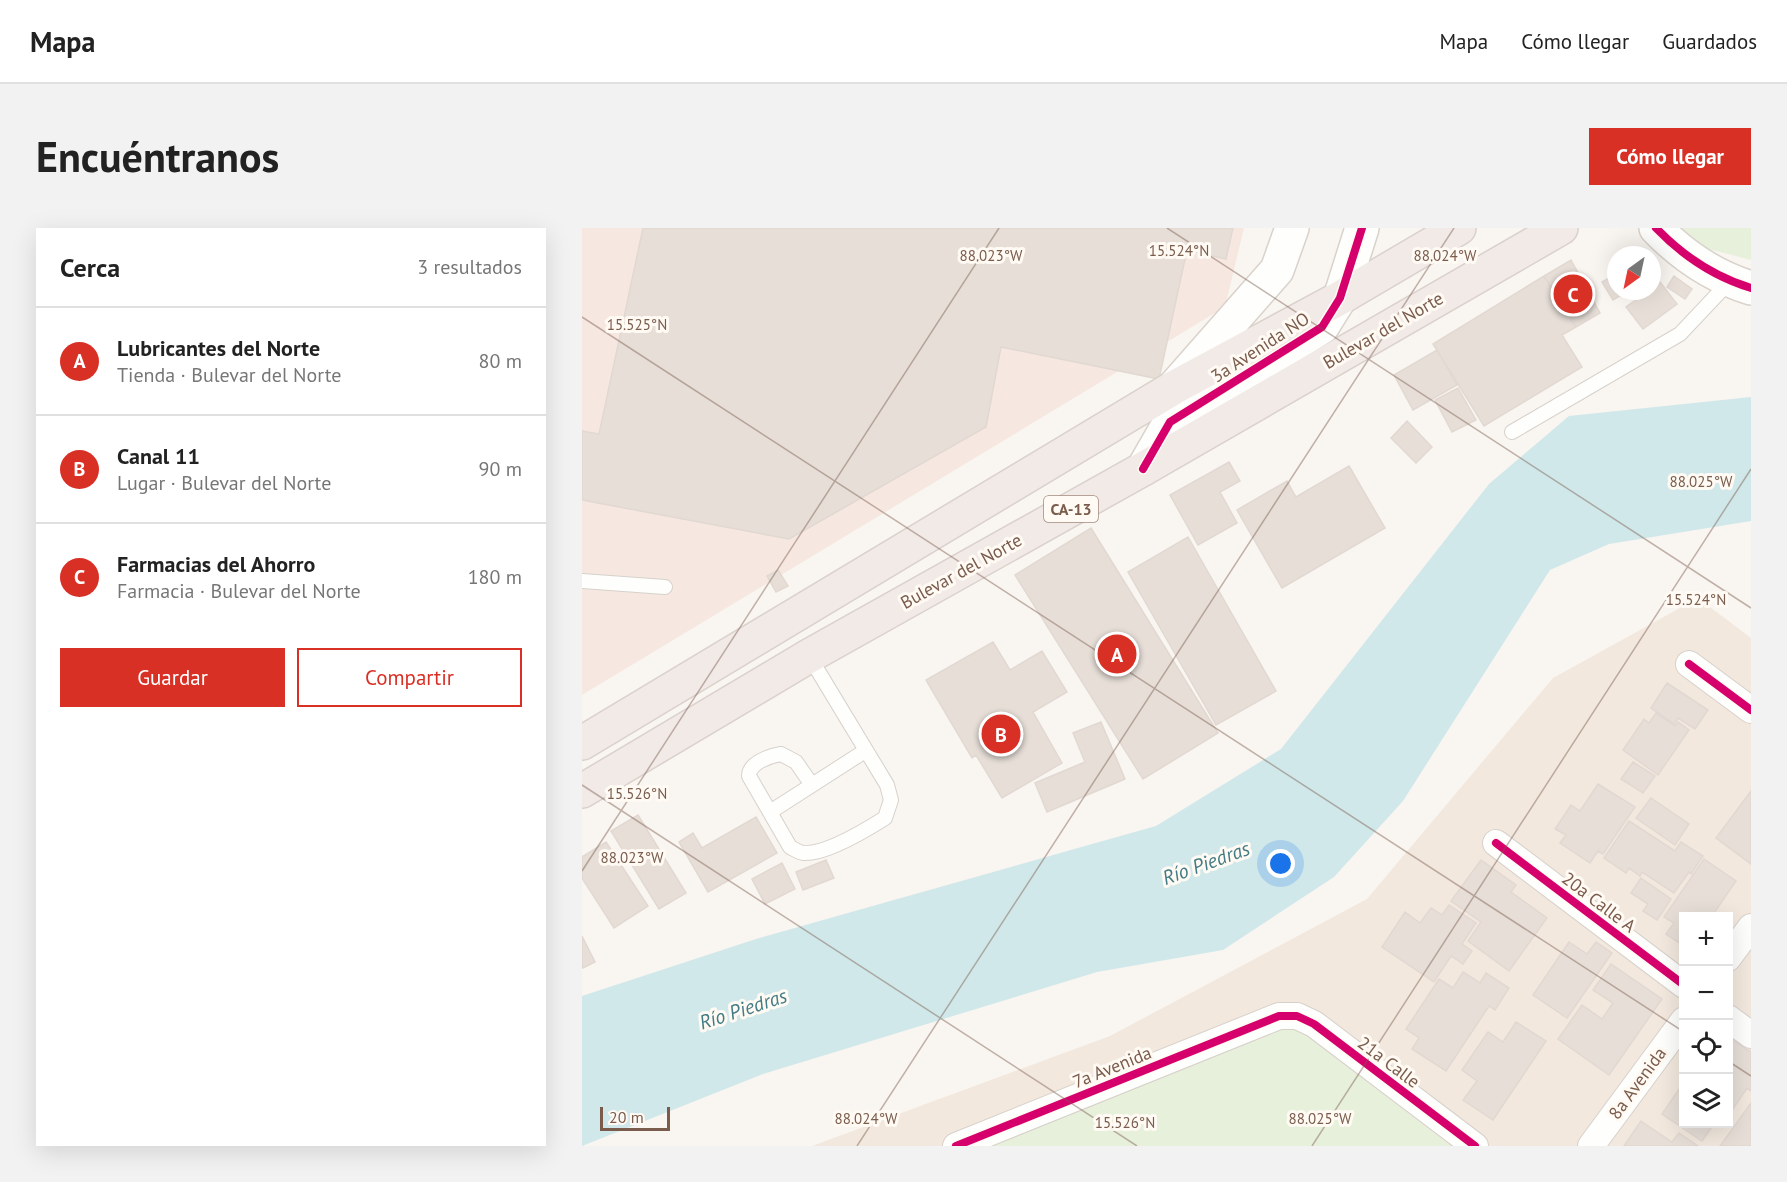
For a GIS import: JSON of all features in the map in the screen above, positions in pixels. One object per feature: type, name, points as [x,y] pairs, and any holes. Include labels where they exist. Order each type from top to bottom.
[{"type":"highway","name":"CA-13","points":[[588,732],[1175,387],[1340,298],[1459,228]]},
{"type":"highway","name":"Bulevar del Norte","points":[[582,791],[809,656],[1143,469],[1561,228]]},
{"type":"street","name":"3a Avenida NO","points":[[1175,387],[1277,270],[1292,228]]},
{"type":"street","name":"3a Avenida NO","points":[[1143,469],[1170,422],[1322,327],[1340,298],[1362,228]]},
{"type":"street","points":[[1656,228],[1686,255],[1741,284]]},
{"type":"street","points":[[1689,664],[1751,710]]},
{"type":"street","name":"20a Calle A","points":[[1496,843],[1679,982]]},
{"type":"street","points":[[1733,951],[1751,927]]},
{"type":"street","name":"7a Avenida","points":[[957,1146],[1279,1016]]},
{"type":"street","name":"21a Calle","points":[[1279,1016],[1297,1016],[1314,1024],[1475,1146]]},
{"type":"street","points":[[1731,1020],[1751,1035]]},
{"type":"street","name":"8a Avenida","points":[[1591,1146],[1679,1025]]},
{"type":"lane","points":[[1512,432],[1680,334],[1741,284]]},
{"type":"lane","points":[[582,581],[665,587]]},
{"type":"lane","points":[[809,656],[887,786],[891,800],[885,818],[845,840],[816,852],[801,853],[790,847],[748,776],[748,770],[752,766],[781,754],[796,762],[813,785]]},
{"type":"lane","points":[[770,812],[866,751]]},
{"type":"shaded area","points":[[582,228],[1244,228],[1225,307],[582,695]]},
{"type":"shaded area","points":[[1698,598],[1751,638],[1751,1146],[812,1146],[1110,1036],[1367,899],[1553,678]]},
{"type":"green space","points":[[1676,228],[1751,228],[1751,260],[1701,247]]},
{"type":"green space","points":[[1290,1021],[1451,1146],[971,1146]]},
{"type":"water","name":"Río Piedras","points":[[1751,397],[1751,521],[1609,544],[1550,570],[1403,801],[1334,877],[1223,950],[1097,972],[763,1074],[582,1146],[582,996],[756,939],[1156,826],[1281,749],[1489,484],[1569,416]]},
{"type":"building","points":[[643,228],[1233,228],[1226,259],[1187,250],[1159,379],[1001,347],[986,427],[789,539],[582,500],[582,431],[599,434]]},
{"type":"building","points":[[1571,260],[1600,313],[1576,327],[1544,276]]},
{"type":"building","points":[[1544,276],[1576,327],[1562,335],[1582,367],[1484,426],[1433,344]]},
{"type":"building","points":[[1674,276],[1692,289],[1685,299],[1667,287]]},
{"type":"building","points":[[1607,279],[1607,290],[1602,282]]},
{"type":"building","points":[[1661,283],[1677,304],[1643,329],[1626,307],[1636,300],[1661,300]]},
{"type":"building","points":[[1437,350],[1457,385],[1413,410],[1394,375]]},
{"type":"building","points":[[1458,388],[1476,420],[1452,432],[1435,400]]},
{"type":"building","points":[[1407,421],[1432,447],[1416,463],[1391,438]]},
{"type":"building","points":[[1229,462],[1240,481],[1220,492],[1237,523],[1198,545],[1170,495]]},
{"type":"building","points":[[1349,466],[1385,528],[1282,588],[1237,510],[1287,481],[1296,497]]},
{"type":"building","points":[[1091,528],[1218,733],[1143,779],[1015,575]]},
{"type":"building","points":[[1188,537],[1276,691],[1216,725],[1128,572]]},
{"type":"building","points":[[778,570],[788,586],[776,592],[767,576]]},
{"type":"building","points":[[993,642],[1010,670],[1042,651],[1067,692],[1033,712],[1062,763],[1002,798],[976,755],[972,758],[926,680]]},
{"type":"building","points":[[1667,683],[1708,710],[1695,729],[1678,718],[1674,724],[1651,708]]},
{"type":"building","points":[[1656,713],[1675,726],[1678,722],[1689,730],[1658,775],[1623,750],[1644,719],[1649,723]]},
{"type":"building","points":[[1101,722],[1125,779],[1047,812],[1035,783],[1085,762],[1073,733]]},
{"type":"building","points":[[1633,762],[1655,776],[1643,793],[1621,779]]},
{"type":"building","points":[[1598,784],[1635,807],[1603,854],[1598,851],[1590,863],[1560,843],[1566,835],[1555,829],[1571,805],[1580,811]]},
{"type":"building","points":[[1751,791],[1751,864],[1716,838]]},
{"type":"building","points":[[1651,798],[1689,824],[1675,845],[1636,818]]},
{"type":"building","points":[[638,815],[686,893],[659,909],[611,831]]},
{"type":"building","points":[[756,817],[777,853],[708,892],[679,842],[693,833],[702,848]]},
{"type":"building","points":[[1629,821],[1675,851],[1681,842],[1703,856],[1674,893],[1642,872],[1640,876],[1629,868],[1626,873],[1604,858]]},
{"type":"building","points":[[606,842],[648,906],[614,928],[582,878],[582,857]]},
{"type":"building","points":[[1704,859],[1736,881],[1715,912],[1679,912],[1679,943],[1666,934],[1674,923],[1664,917]]},
{"type":"building","points":[[826,860],[834,878],[803,890],[796,872]]},
{"type":"building","points":[[1481,860],[1516,885],[1511,892],[1547,918],[1509,971],[1468,941],[1481,922],[1451,901]]},
{"type":"building","points":[[782,863],[795,889],[765,904],[752,879]]},
{"type":"building","points":[[1641,878],[1671,899],[1657,920],[1643,911],[1648,904],[1631,893]]},
{"type":"building","points":[[1449,905],[1476,923],[1462,944],[1472,951],[1463,964],[1451,956],[1434,982],[1382,947],[1405,912],[1420,923],[1431,908],[1442,915]]},
{"type":"building","points":[[582,936],[595,962],[583,968],[582,966]]},
{"type":"building","points":[[1569,942],[1587,954],[1596,942],[1612,953],[1567,1018],[1533,995]]},
{"type":"building","points":[[1611,964],[1662,999],[1609,1075],[1558,1039],[1582,1005],[1602,1019],[1613,1003],[1593,990]]},
{"type":"building","points":[[1463,972],[1480,983],[1486,973],[1509,988],[1495,1010],[1489,1006],[1446,1071],[1412,1049],[1419,1038],[1406,1029],[1439,979],[1453,988]]},
{"type":"building","points":[[1516,1022],[1546,1041],[1493,1120],[1463,1100],[1477,1081],[1462,1070],[1488,1032],[1503,1042]]},
{"type":"building","points":[[1733,1040],[1751,1052],[1751,1091],[1747,1088],[1733,1109]]},
{"type":"building","points":[[1679,1089],[1679,1125],[1662,1114]]},
{"type":"building","points":[[1751,1103],[1751,1146],[1720,1146]]},
{"type":"building","points":[[1641,1121],[1672,1142],[1679,1133],[1698,1146],[1624,1146]]},
{"type":"building","points":[[1683,1128],[1711,1128],[1702,1141]]},
{"type":"cycle path","points":[[1143,469],[1170,422],[1322,327],[1340,298],[1362,228]]},
{"type":"cycle path","points":[[1656,228],[1700,264],[1725,278],[1751,288]]},
{"type":"cycle path","points":[[1689,664],[1751,710]]},
{"type":"cycle path","points":[[1496,843],[1679,981]]},
{"type":"cycle path","points":[[956,1146],[1279,1016],[1297,1016],[1314,1024],[1475,1146]]},
{"type":"place","name":"Farmacias del Ahorro","points":[[1573,294]]},
{"type":"place","name":"Lubricantes del Norte","points":[[1117,654]]},
{"type":"place","name":"Canal 11","points":[[1001,734]]}]
